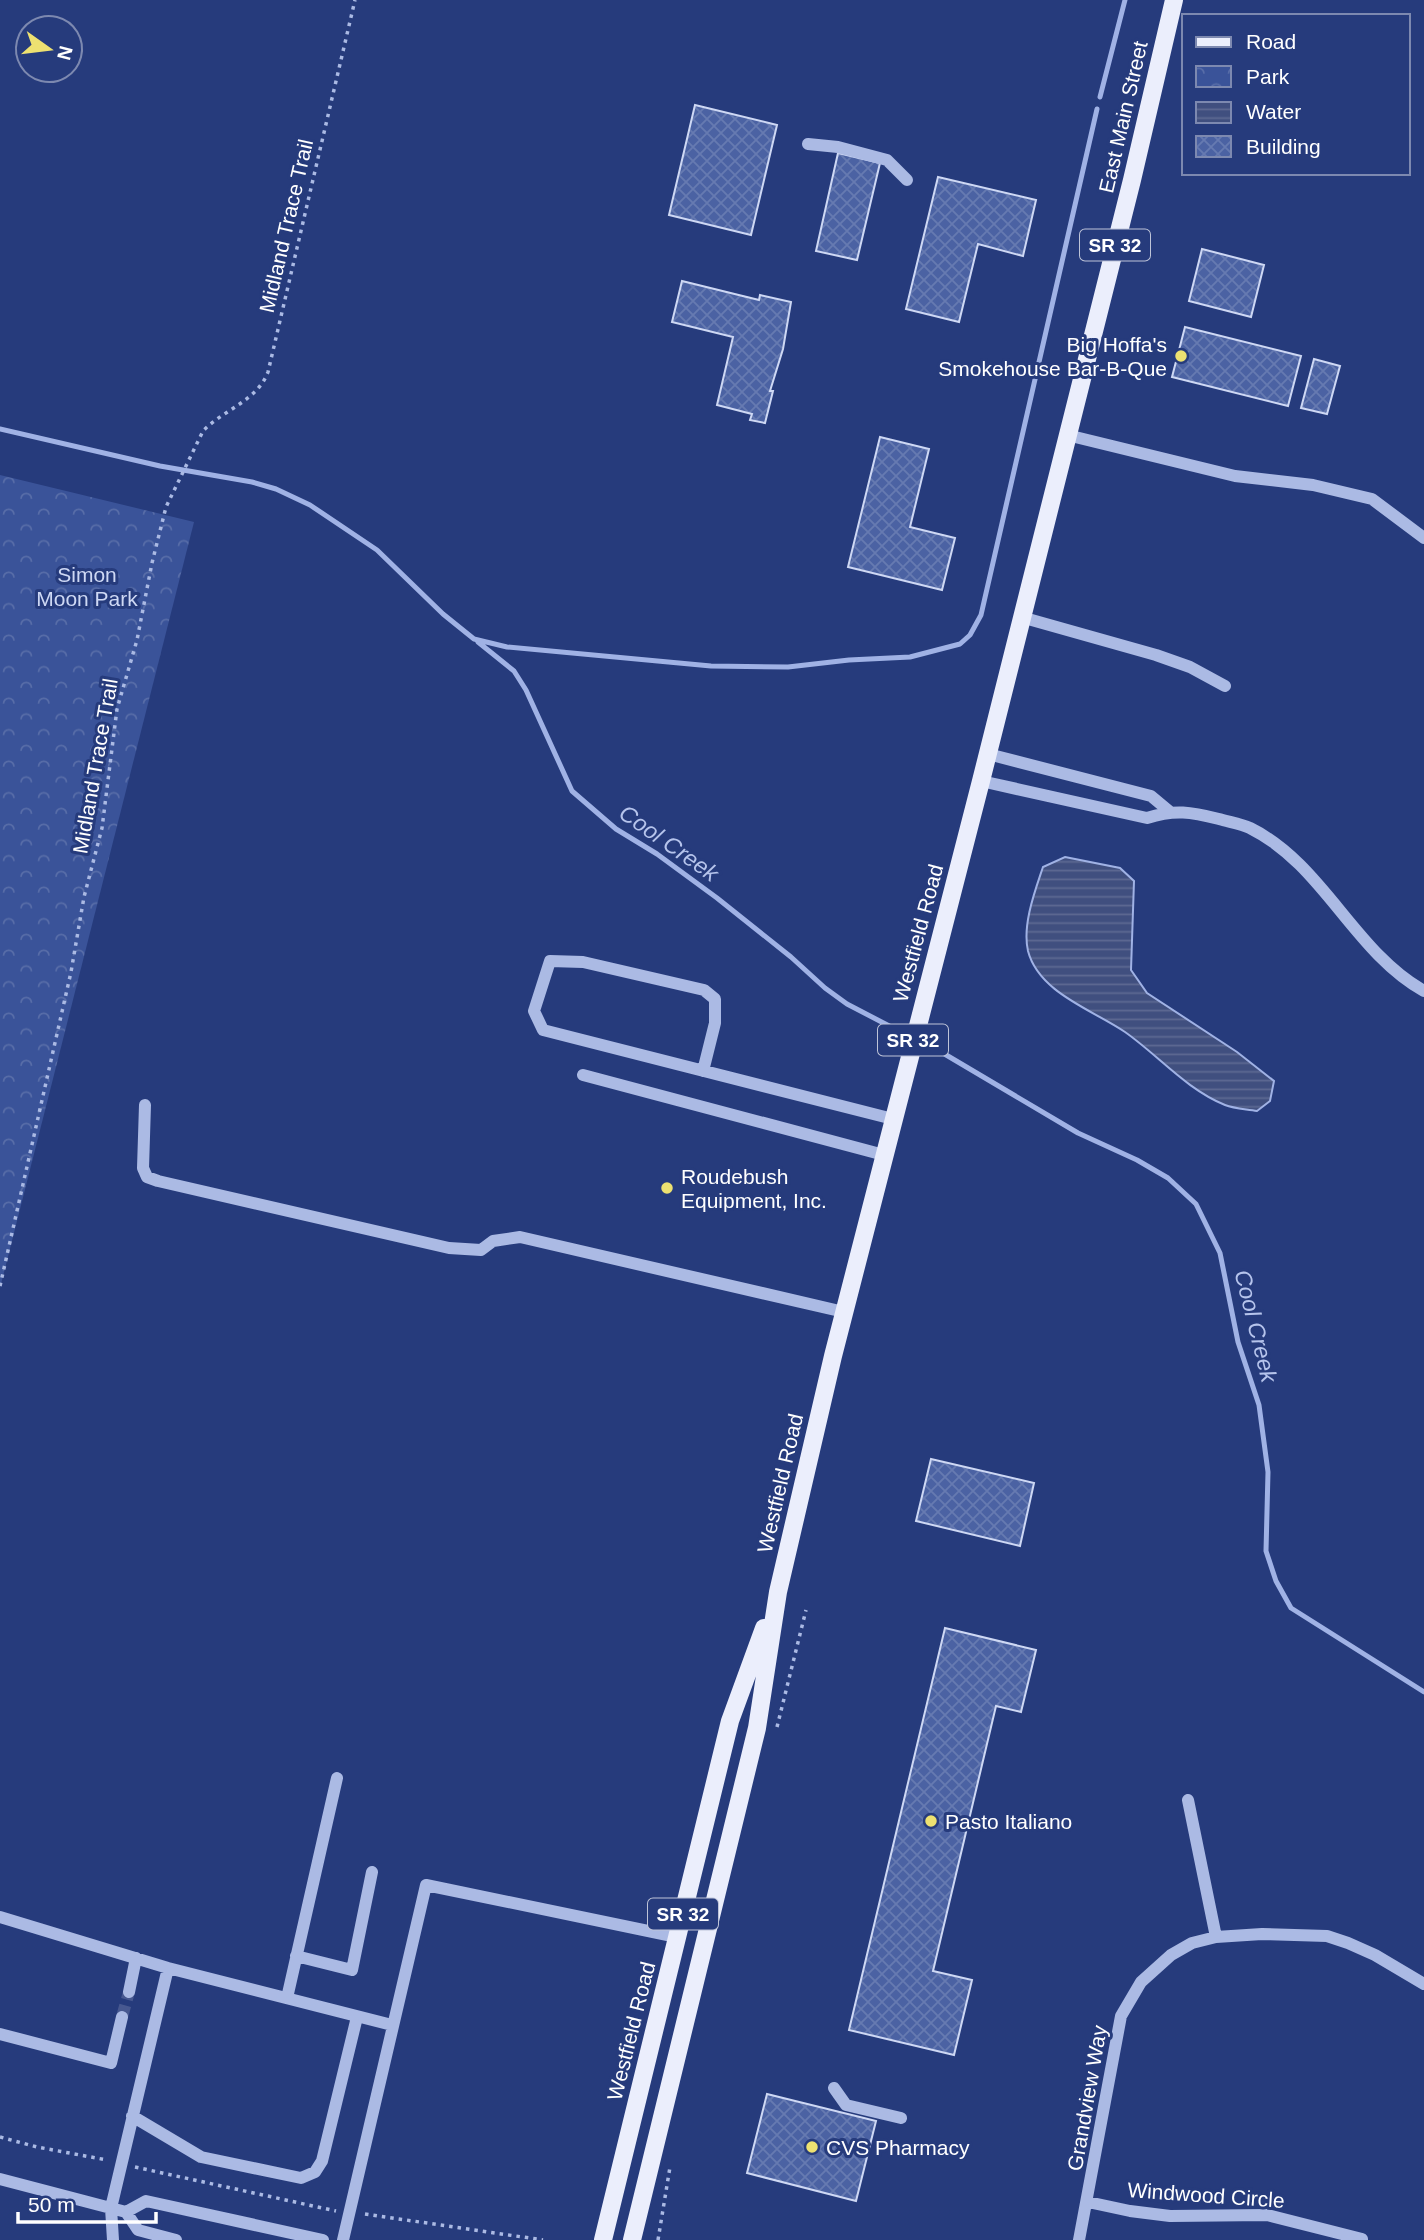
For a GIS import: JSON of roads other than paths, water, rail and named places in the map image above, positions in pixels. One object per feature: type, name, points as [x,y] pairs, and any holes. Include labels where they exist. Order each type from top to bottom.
[{"type":"main road","name":"East Main Street","points":[[1054,489],[1132,180],[1174,0]]},
{"type":"main road","name":"Westfield Road","points":[[632,2240],[757,1728],[778,1592],[844,1312],[1054,489]]},
{"type":"main road","name":"Westfield Road","points":[[603,2240],[730,1721],[778,1592]]},
{"type":"street","points":[[808,144],[838,147],[887,160],[906,180]]},
{"type":"street","points":[[1067,435],[1235,476],[1312,485],[1372,499],[1424,538]]},
{"type":"street","points":[[1021,617],[1156,655],[1190,667],[1225,687]]},
{"type":"street","points":[[988,754],[1151,796],[1170,811]]},
{"type":"street","points":[[981,781],[1147,818],[1170,811],[1207,816],[1248,827],[1269,839],[1300,866],[1390,967],[1424,991]]},
{"type":"street","points":[[703,1071],[715,1023],[715,999],[704,990],[583,962],[550,961],[534,1011],[543,1030],[703,1071],[893,1119]]},
{"type":"street","points":[[583,1075],[884,1155]]},
{"type":"street","points":[[145,1105],[143,1168],[147,1177],[158,1181],[449,1248],[481,1250],[493,1241],[520,1237],[844,1312]]},
{"type":"street","points":[[287,1998],[337,1777]]},
{"type":"street","points":[[1188,1800],[1216,1937]]},
{"type":"street","points":[[296,1956],[352,1970],[373,1872]]},
{"type":"street","points":[[343,2240],[426,1885],[677,1937]]},
{"type":"street","points":[[0,1917],[168,1968],[393,2025]]},
{"type":"street","name":"Grandview Way","points":[[1079,2240],[1117,2036],[1126,2007],[1141,1982],[1171,1955],[1192,1943],[1216,1937],[1262,1934],[1327,1936],[1375,1955],[1424,1984]]},
{"type":"street","points":[[129,1992],[136,1958]]},
{"type":"street","points":[[113,2240],[111,2208],[168,1968]]},
{"type":"street","points":[[0,2034],[111,2063],[122,2017]]},
{"type":"street","points":[[132,2116],[201,2157],[301,2178],[314,2172],[322,2161],[357,2017]]},
{"type":"street","points":[[834,2088],[846,2105],[901,2118]]},
{"type":"street","points":[[0,2179],[126,2212],[138,2230],[176,2240]]},
{"type":"street","points":[[126,2212],[146,2201],[323,2240]]},
{"type":"street","name":"Windwood Circle","points":[[1088,2202],[1160,2216],[1267,2215],[1362,2239]]},
{"type":"water","points":[[1065,857],[1120,868],[1134,881],[1131,970],[1147,993],[1237,1052],[1274,1081],[1270,1101],[1257,1111],[1229,1106],[1211,1098],[1185,1081],[1125,1032],[1069,999],[1043,978],[1028,951],[1028,919],[1043,867]]},
{"type":"waterway","points":[[1100,97],[1125,0]]},
{"type":"waterway","points":[[0,429],[160,466],[252,482],[276,489],[310,505],[377,550],[443,614],[474,639],[507,647],[711,666],[788,667],[910,657],[960,644],[970,635],[981,615],[1097,109]]},
{"type":"waterway","name":"Cool Creek","points":[[478,642],[514,671],[526,690],[572,791],[616,829],[657,854],[717,898],[825,988],[847,1004],[897,1030]]},
{"type":"waterway","name":"Cool Creek","points":[[931,1046],[1078,1133],[1137,1160],[1168,1178],[1196,1204],[1220,1253],[1238,1342],[1259,1405],[1268,1472],[1266,1551],[1276,1581],[1291,1608],[1424,1692]]},
{"type":"tunnel","points":[[122,2017],[129,1992]]},
{"type":"place","name":"Big Hoffa's Smokehouse Bar-B-Que","points":[[1181,356]]},
{"type":"place","name":"Roudebush Equipment, Inc.","points":[[667,1188]]},
{"type":"place","name":"Pasto Italiano","points":[[931,1821]]},
{"type":"place","name":"CVS Pharmacy","points":[[812,2147]]},
{"type":"park label","name":"Simon Moon Park","points":[[87,586]]}]
